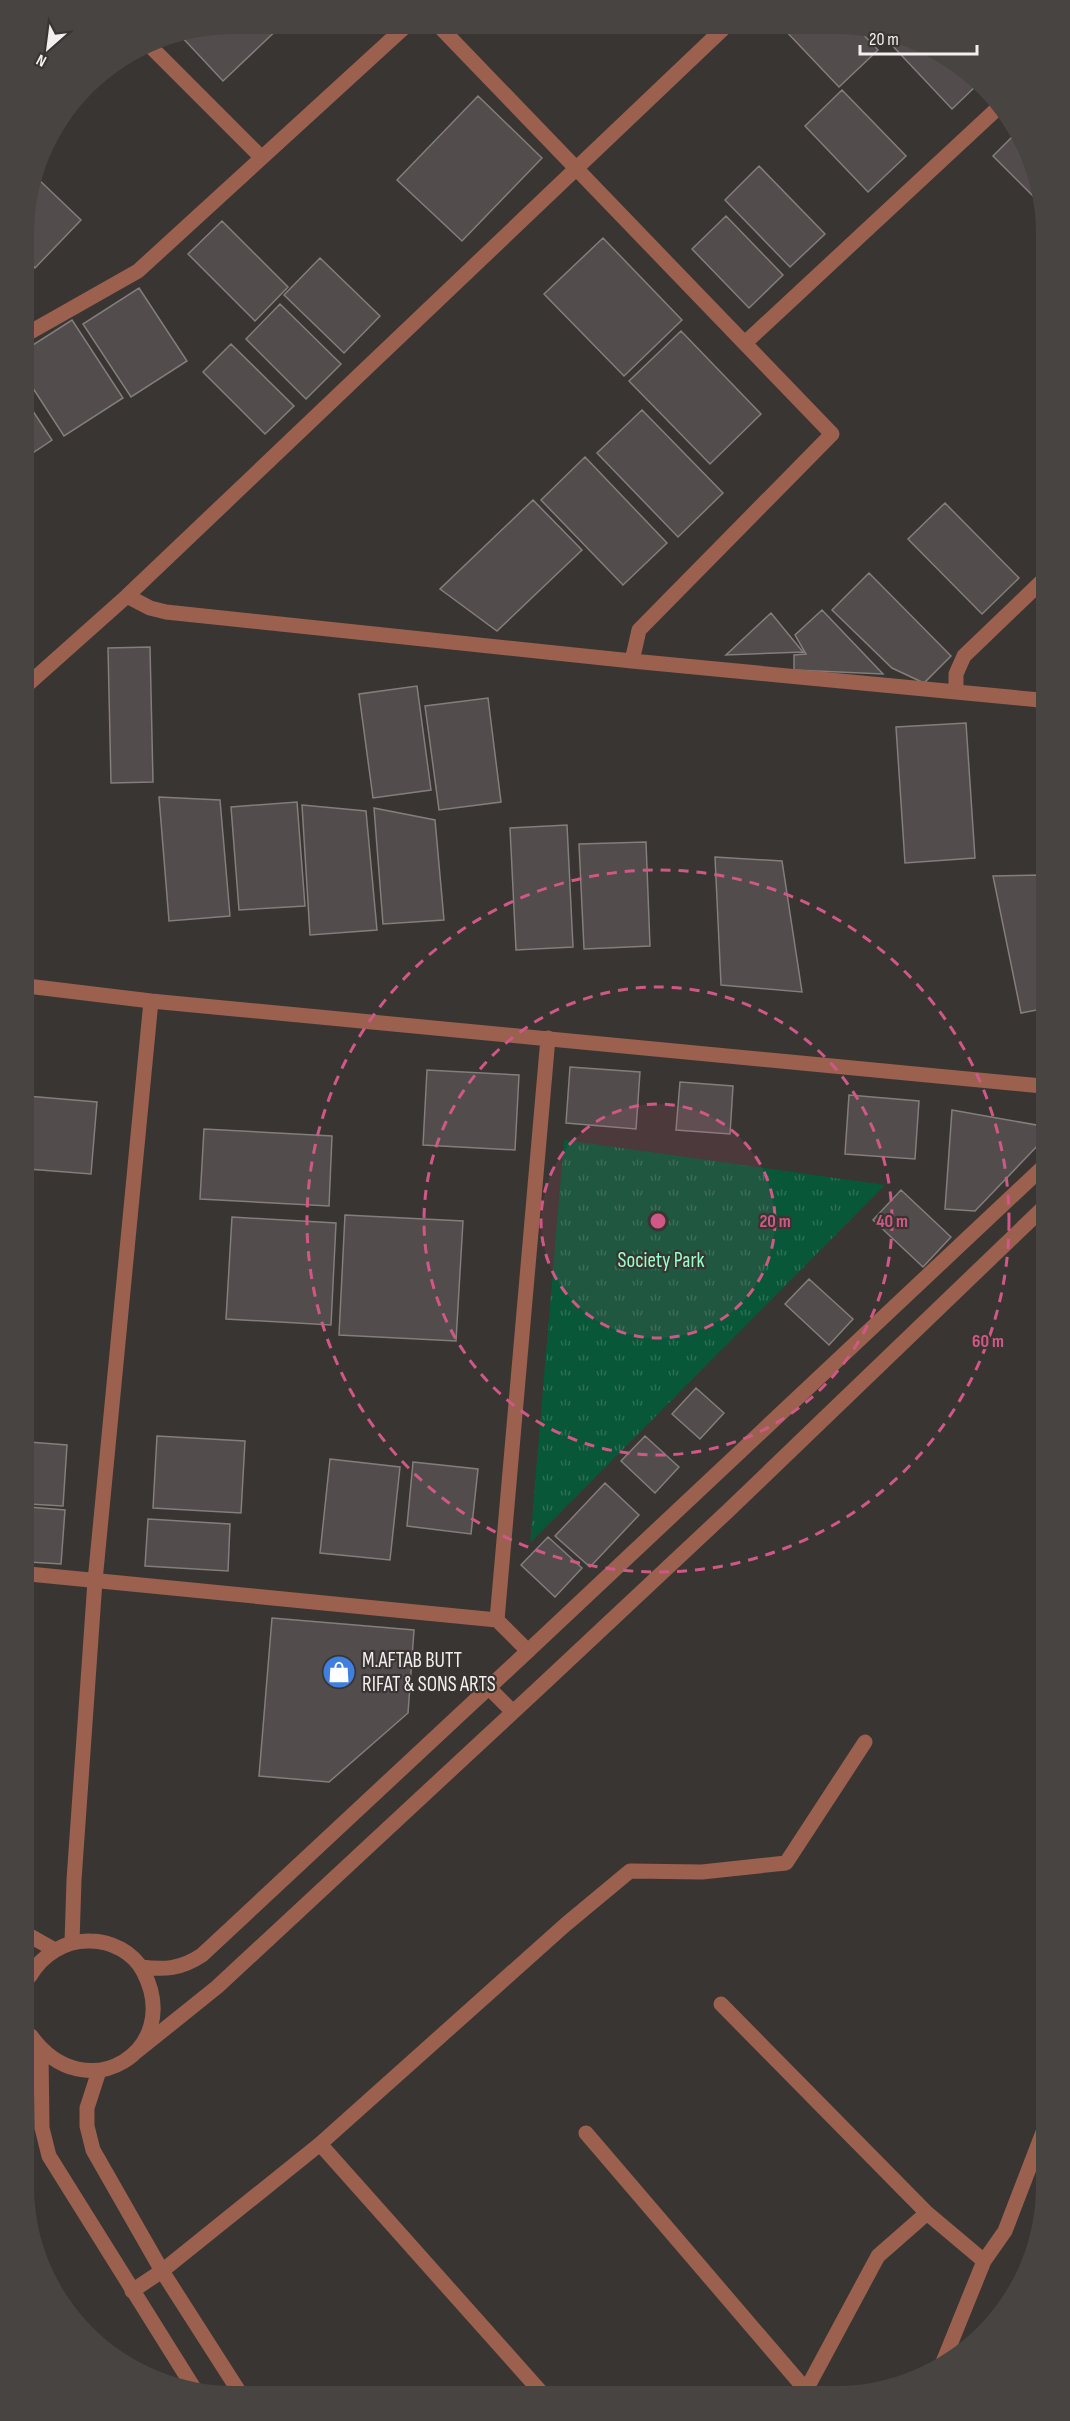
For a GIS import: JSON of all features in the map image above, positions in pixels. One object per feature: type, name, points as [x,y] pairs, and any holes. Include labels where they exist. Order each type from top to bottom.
[{"type":"street","points":[[35,328],[138,271],[397,34]]},
{"type":"street","points":[[447,34],[832,434],[639,630],[632,661]]},
{"type":"street","points":[[35,678],[128,596],[718,34]]},
{"type":"street","points":[[155,51],[261,158]]},
{"type":"street","points":[[745,343],[993,112]]},
{"type":"street","points":[[956,691],[956,674],[964,656],[1036,587]]},
{"type":"street","points":[[128,596],[150,608],[166,612],[632,661],[1036,699]]},
{"type":"street","points":[[35,987],[151,1001],[1036,1085]]},
{"type":"street","points":[[72,1942],[75,1868],[96,1581],[151,1001]]},
{"type":"street","points":[[497,1620],[548,1038]]},
{"type":"street","points":[[141,1967],[178,1967],[202,1955],[1036,1174]]},
{"type":"street","points":[[34,2041],[41,2051],[58,2064],[78,2071],[99,2071],[119,2064],[136,2052],[217,1987],[729,1510],[1036,1215]]},
{"type":"street","points":[[34,1575],[497,1620],[528,1651]]},
{"type":"street","points":[[489,1688],[513,1712]]},
{"type":"street","points":[[132,2291],[162,2271],[320,2144],[565,1925],[630,1871],[702,1872],[786,1863],[864,1742]]},
{"type":"street","points":[[34,1938],[55,1950]]},
{"type":"street","points":[[34,1971],[44,1958],[72,1942],[88,1940],[118,1947],[130,1955],[141,1967],[152,1987],[154,2010],[149,2033],[136,2052]]},
{"type":"street","points":[[721,2004],[927,2213],[984,2261]]},
{"type":"street","points":[[41,2051],[42,2128],[50,2156],[190,2381]]},
{"type":"street","points":[[99,2071],[87,2108],[87,2126],[93,2150],[162,2271],[236,2386]]},
{"type":"street","points":[[586,2133],[803,2386]]},
{"type":"street","points":[[320,2144],[536,2386]]},
{"type":"street","points":[[947,2353],[984,2261],[1005,2231],[1035,2153]]},
{"type":"street","points":[[808,2386],[878,2256],[927,2213]]},
{"type":"green space","name":"Society Park","points":[[564,1140],[885,1185],[530,1543]]},
{"type":"building","points":[[272,34],[223,81],[185,41],[209,36]]},
{"type":"building","points":[[789,34],[865,37],[878,50],[839,87]]},
{"type":"building","points":[[889,42],[924,55],[947,68],[972,89],[952,109]]},
{"type":"building","points":[[842,90],[906,156],[868,192],[805,126]]},
{"type":"building","points":[[478,96],[542,158],[462,241],[397,180]]},
{"type":"building","points":[[1011,138],[1025,170],[1031,194],[993,156]]},
{"type":"building","points":[[759,166],[825,234],[790,267],[725,200]]},
{"type":"building","points":[[41,182],[81,220],[35,268],[35,222]]},
{"type":"building","points":[[726,216],[783,275],[749,308],[692,249]]},
{"type":"building","points":[[222,221],[288,287],[255,321],[188,254]]},
{"type":"building","points":[[603,238],[682,320],[624,376],[544,294]]},
{"type":"building","points":[[320,258],[380,316],[344,353],[284,295]]},
{"type":"building","points":[[139,288],[187,361],[131,397],[83,324]]},
{"type":"building","points":[[280,304],[341,364],[306,399],[246,339]]},
{"type":"building","points":[[72,320],[123,398],[64,436],[35,391],[35,344]]},
{"type":"building","points":[[681,331],[761,414],[710,464],[629,381]]},
{"type":"building","points":[[231,344],[294,406],[265,434],[203,372]]},
{"type":"building","points":[[642,410],[723,493],[678,537],[597,453]]},
{"type":"building","points":[[35,414],[52,440],[35,451]]},
{"type":"building","points":[[585,457],[667,543],[623,585],[541,500]]},
{"type":"building","points":[[533,500],[582,550],[497,631],[440,589]]},
{"type":"building","points":[[945,503],[1019,578],[982,614],[908,539]]},
{"type":"building","points":[[869,573],[951,656],[924,683],[892,668],[832,610]]},
{"type":"building","points":[[822,610],[883,674],[794,670],[794,655],[806,654],[795,635]]},
{"type":"building","points":[[771,613],[803,652],[726,655]]},
{"type":"building","points":[[150,647],[153,782],[111,783],[108,648]]},
{"type":"building","points":[[417,686],[431,790],[373,798],[359,694]]},
{"type":"building","points":[[488,698],[501,802],[439,810],[425,706]]},
{"type":"building","points":[[966,723],[975,858],[905,863],[896,727]]},
{"type":"building","points":[[159,797],[220,800],[230,916],[169,921]]},
{"type":"building","points":[[297,802],[305,906],[239,910],[231,807]]},
{"type":"building","points":[[302,805],[366,811],[377,930],[310,935]]},
{"type":"building","points":[[374,808],[435,820],[444,920],[383,924]]},
{"type":"building","points":[[567,825],[573,947],[516,950],[510,828]]},
{"type":"building","points":[[646,842],[650,946],[584,949],[579,844]]},
{"type":"building","points":[[715,857],[782,861],[802,992],[721,985]]},
{"type":"building","points":[[1036,875],[1036,1010],[1021,1013],[993,876]]},
{"type":"building","points":[[570,1067],[640,1072],[636,1129],[566,1123]]},
{"type":"building","points":[[427,1070],[519,1075],[515,1150],[423,1145]]},
{"type":"building","points":[[680,1082],[733,1086],[730,1134],[676,1130]]},
{"type":"building","points":[[849,1095],[919,1101],[915,1159],[845,1154]]},
{"type":"building","points":[[35,1097],[97,1102],[91,1174],[35,1170]]},
{"type":"building","points":[[952,1110],[1036,1125],[1036,1148],[975,1211],[945,1209]]},
{"type":"building","points":[[204,1129],[332,1136],[329,1206],[200,1199]]},
{"type":"building","points":[[901,1190],[951,1237],[923,1267],[873,1220]]},
{"type":"building","points":[[345,1215],[463,1221],[456,1341],[339,1335]]},
{"type":"building","points":[[232,1217],[336,1223],[331,1325],[226,1319]]},
{"type":"building","points":[[809,1279],[853,1319],[829,1345],[785,1304]]},
{"type":"building","points":[[696,1388],[724,1413],[700,1439],[672,1414]]},
{"type":"building","points":[[157,1436],[245,1441],[241,1513],[153,1508]]},
{"type":"building","points":[[645,1436],[679,1467],[655,1493],[621,1461]]},
{"type":"building","points":[[34,1442],[67,1445],[63,1506],[34,1504]]},
{"type":"building","points":[[330,1459],[400,1467],[390,1560],[320,1553]]},
{"type":"building","points":[[413,1462],[478,1469],[471,1534],[407,1526]]},
{"type":"building","points":[[605,1483],[639,1515],[590,1567],[555,1536]]},
{"type":"building","points":[[34,1507],[65,1510],[61,1564],[34,1562]]},
{"type":"building","points":[[148,1519],[230,1524],[228,1571],[145,1566]]},
{"type":"building","points":[[548,1537],[582,1568],[555,1597],[521,1565]]},
{"type":"building","name":"M.AFTAB BUTT RIFAT & SONS ARTS","points":[[272,1618],[414,1630],[408,1713],[329,1782],[259,1776]]},
{"type":"place","name":"M.AFTAB BUTT RIFAT & SONS ARTS","points":[[339,1672]]}]
